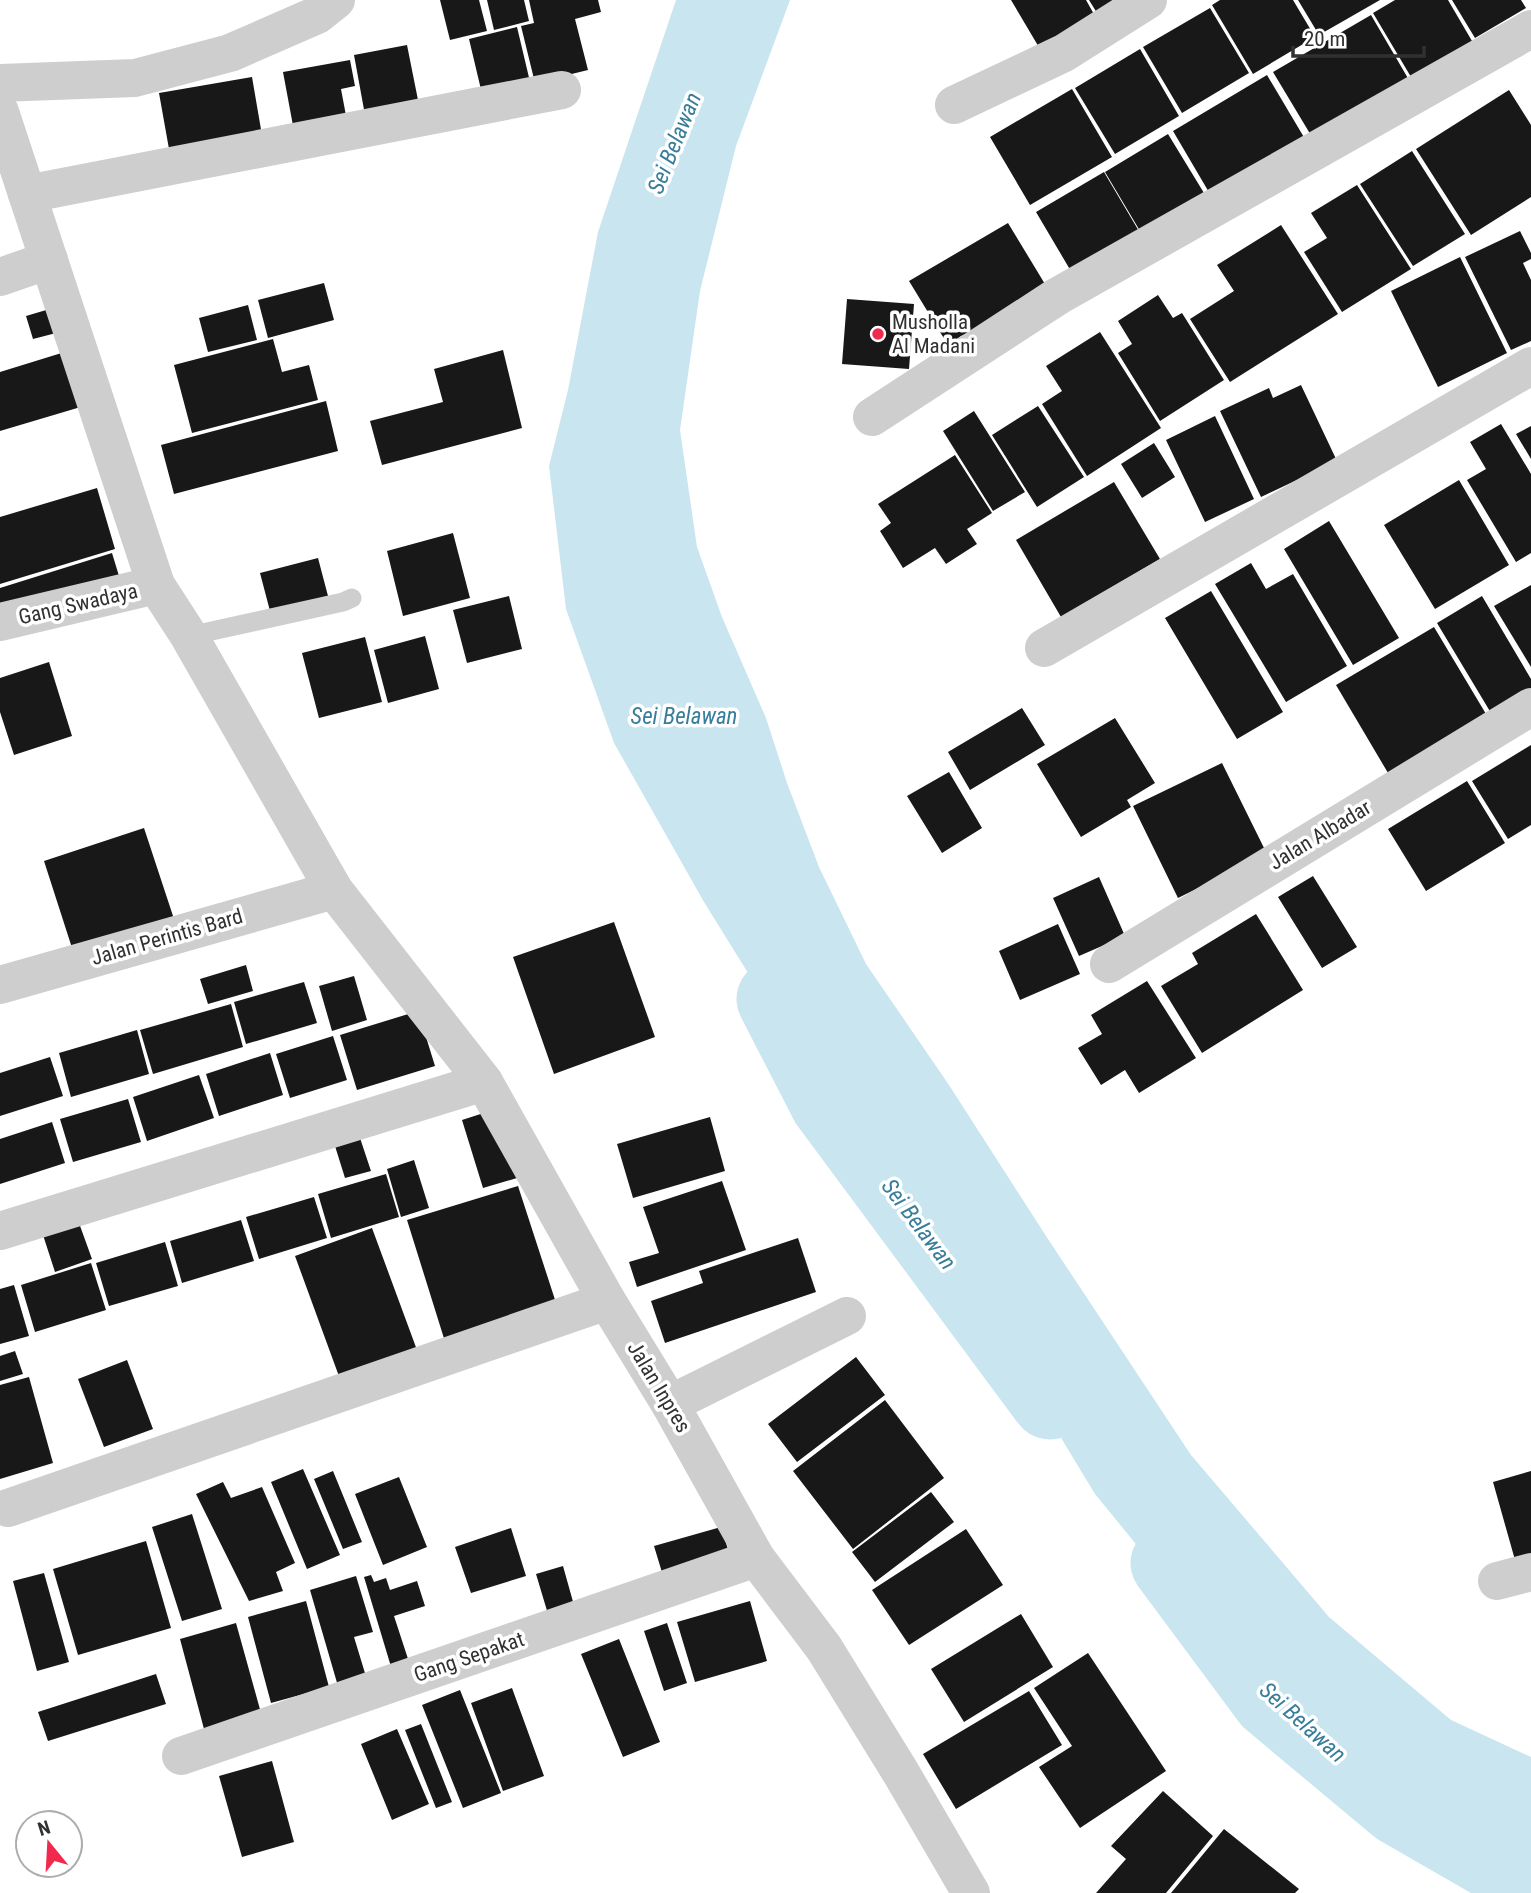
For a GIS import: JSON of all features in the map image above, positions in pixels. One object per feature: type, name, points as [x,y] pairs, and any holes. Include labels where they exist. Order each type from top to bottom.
[{"type":"street","points":[[0,83],[135,78],[230,53],[317,15],[336,0]]},
{"type":"street","points":[[954,105],[1064,53],[1148,0]]},
{"type":"street","points":[[872,418],[1058,296],[1531,29]]},
{"type":"street","points":[[27,194],[562,90]]},
{"type":"street","name":"Jalan Inpres","points":[[0,112],[156,585],[189,636],[334,890],[484,1082],[756,1558],[824,1648],[971,1893]]},
{"type":"street","points":[[0,277],[49,260]]},
{"type":"street","points":[[1044,648],[1531,366]]},
{"type":"street","name":"Gang Swadaya","points":[[0,622],[156,585]]},
{"type":"street","name":"Jalan Albadar","points":[[1109,964],[1531,707]]},
{"type":"street","name":"Jalan Perintis Bard","points":[[0,985],[334,890]]},
{"type":"street","points":[[0,1231],[484,1082]]},
{"type":"street","points":[[8,1508],[607,1301]]},
{"type":"street","points":[[670,1404],[848,1316]]},
{"type":"street","name":"Gang Sepakat","points":[[181,1756],[756,1558]]},
{"type":"lane","points":[[189,636],[343,603],[352,598]]},
{"type":"water","name":"Sei Belawan","points":[[676,0],[790,0],[736,146],[700,291],[680,430],[697,547],[722,617],[766,718],[819,867],[866,964],[949,1085],[1191,1455],[1329,1617],[1451,1720],[1531,1757],[1531,1879],[1429,1825],[1189,1609],[1095,1494],[972,1291],[916,1211],[818,1086],[704,902],[614,743],[566,609],[549,466],[568,390],[598,232]]},
{"type":"building","points":[[440,0],[479,0],[487,31],[450,40]]},
{"type":"building","points":[[487,0],[524,0],[529,21],[494,30]]},
{"type":"building","points":[[529,0],[598,0],[601,12],[575,19],[588,70],[535,83],[521,26],[534,23]]},
{"type":"building","points":[[1011,0],[1086,0],[1095,16],[1040,49]]},
{"type":"building","points":[[1089,0],[1119,0],[1097,13]]},
{"type":"building","points":[[1220,0],[1293,0],[1315,37],[1253,74],[1212,5]]},
{"type":"building","points":[[1298,0],[1380,0],[1319,35]]},
{"type":"building","points":[[1395,0],[1448,0],[1472,41],[1411,77],[1373,13]]},
{"type":"building","points":[[1452,0],[1521,0],[1526,8],[1475,38]]},
{"type":"building","points":[[1210,8],[1249,73],[1182,113],[1143,47]]},
{"type":"building","points":[[1371,15],[1409,80],[1312,137],[1273,72]]},
{"type":"building","points":[[517,27],[531,86],[483,98],[469,39]]},
{"type":"building","points":[[407,45],[419,105],[365,115],[354,55]]},
{"type":"building","points":[[1140,49],[1179,116],[1115,154],[1075,88]]},
{"type":"building","points":[[350,60],[355,86],[341,89],[347,121],[294,131],[283,72]]},
{"type":"building","points":[[1267,75],[1305,139],[1210,194],[1173,131]]},
{"type":"building","points":[[252,77],[263,141],[169,149],[159,93]]},
{"type":"building","points":[[1072,89],[1112,157],[1030,205],[990,137]]},
{"type":"building","points":[[1509,90],[1531,125],[1531,197],[1471,235],[1416,149]]},
{"type":"building","points":[[1168,134],[1204,193],[1140,231],[1105,172]]},
{"type":"building","points":[[1412,151],[1465,234],[1413,266],[1360,184]]},
{"type":"building","points":[[1104,172],[1143,238],[1075,278],[1036,212]]},
{"type":"building","points":[[1357,185],[1411,269],[1342,312],[1304,252],[1327,238],[1311,213]]},
{"type":"building","points":[[1008,223],[1051,294],[961,336],[948,345],[909,281]]},
{"type":"building","points":[[1281,225],[1338,314],[1230,382],[1190,319],[1234,291],[1217,265]]},
{"type":"building","points":[[1520,231],[1531,253],[1531,259],[1523,263],[1531,280],[1531,341],[1511,350],[1465,257]]},
{"type":"building","points":[[1460,257],[1507,353],[1438,387],[1391,291]]},
{"type":"building","points":[[324,283],[334,320],[268,338],[258,300]]},
{"type":"building","points":[[1158,295],[1173,318],[1182,313],[1224,380],[1160,421],[1118,353],[1132,344],[1118,321]]},
{"type":"building","name":"Musholla Al Madani","points":[[847,299],[914,304],[909,369],[842,364]]},
{"type":"building","points":[[248,305],[257,340],[208,352],[199,318]]},
{"type":"building","points":[[53,308],[60,332],[33,339],[26,316]]},
{"type":"building","points":[[1100,332],[1161,428],[1087,476],[1042,404],[1062,391],[1046,366]]},
{"type":"building","points":[[273,339],[282,372],[309,365],[318,400],[192,433],[174,365]]},
{"type":"building","points":[[503,350],[522,428],[382,465],[370,421],[443,402],[434,369]]},
{"type":"building","points":[[68,351],[84,406],[0,431],[0,372]]},
{"type":"building","points":[[1301,385],[1337,461],[1261,497],[1220,411],[1269,388],[1273,398]]},
{"type":"building","points":[[326,401],[338,451],[174,494],[161,445]]},
{"type":"building","points":[[1038,406],[1084,477],[1037,507],[992,435]]},
{"type":"building","points":[[974,411],[1025,492],[993,511],[943,431]]},
{"type":"building","points":[[1215,416],[1254,499],[1205,522],[1166,440]]},
{"type":"building","points":[[1501,424],[1531,474],[1531,553],[1516,562],[1467,480],[1486,469],[1470,442]]},
{"type":"building","points":[[1531,426],[1531,459],[1516,434]]},
{"type":"building","points":[[1154,443],[1175,477],[1142,498],[1121,464]]},
{"type":"building","points":[[955,455],[992,513],[967,529],[977,544],[946,564],[935,548],[903,568],[880,531],[891,523],[878,504]]},
{"type":"building","points":[[1459,480],[1509,565],[1435,609],[1384,525]]},
{"type":"building","points":[[1114,482],[1160,559],[1061,617],[1016,540]]},
{"type":"building","points":[[97,488],[115,549],[0,584],[0,517]]},
{"type":"building","points":[[1329,521],[1399,638],[1353,665],[1284,549]]},
{"type":"building","points":[[453,533],[470,598],[403,616],[387,551]]},
{"type":"building","points":[[112,553],[119,576],[0,613],[0,588]]},
{"type":"building","points":[[318,558],[328,596],[270,611],[260,573]]},
{"type":"building","points":[[1251,563],[1266,589],[1293,574],[1347,666],[1286,702],[1215,584]]},
{"type":"building","points":[[1531,585],[1531,667],[1494,606]]},
{"type":"building","points":[[1211,591],[1283,712],[1237,739],[1165,618]]},
{"type":"building","points":[[509,596],[522,649],[467,663],[453,610]]},
{"type":"building","points":[[1482,596],[1531,679],[1531,689],[1491,713],[1437,623]]},
{"type":"building","points":[[1434,627],[1489,719],[1391,778],[1336,685]]},
{"type":"building","points":[[425,636],[439,689],[388,703],[374,650]]},
{"type":"building","points":[[365,637],[382,702],[319,718],[302,653]]},
{"type":"building","points":[[49,662],[72,736],[14,755],[0,712],[0,678]]},
{"type":"building","points":[[1022,708],[1045,745],[970,790],[948,752]]},
{"type":"building","points":[[1115,718],[1155,783],[1127,800],[1131,807],[1081,837],[1037,764]]},
{"type":"building","points":[[1531,745],[1531,825],[1508,839],[1472,781]]},
{"type":"building","points":[[1222,763],[1267,854],[1178,898],[1133,806]]},
{"type":"building","points":[[949,772],[982,828],[942,853],[907,796]]},
{"type":"building","points":[[1467,781],[1505,843],[1426,891],[1388,829]]},
{"type":"building","points":[[144,828],[174,919],[73,951],[44,861]]},
{"type":"building","points":[[1313,876],[1357,947],[1322,968],[1278,897]]},
{"type":"building","points":[[1099,877],[1125,936],[1079,956],[1053,898]]},
{"type":"building","points":[[1256,914],[1303,990],[1202,1053],[1161,986],[1198,964],[1192,953]]},
{"type":"building","points":[[614,922],[655,1037],[554,1074],[513,957]]},
{"type":"building","points":[[1058,924],[1080,974],[1020,1000],[999,951]]},
{"type":"building","points":[[246,965],[253,991],[208,1004],[200,979]]},
{"type":"building","points":[[354,976],[367,1020],[332,1031],[319,986]]},
{"type":"building","points":[[1147,981],[1196,1058],[1139,1093],[1125,1070],[1101,1085],[1078,1048],[1102,1034],[1091,1015]]},
{"type":"building","points":[[304,982],[317,1023],[246,1044],[234,1002]]},
{"type":"building","points":[[231,1004],[243,1047],[153,1074],[140,1030]]},
{"type":"building","points":[[418,1011],[435,1066],[357,1090],[340,1035]]},
{"type":"building","points":[[137,1030],[149,1074],[71,1097],[59,1053]]},
{"type":"building","points":[[333,1036],[347,1080],[290,1098],[276,1054]]},
{"type":"building","points":[[270,1053],[283,1095],[219,1116],[206,1074]]},
{"type":"building","points":[[50,1057],[63,1096],[0,1116],[0,1073]]},
{"type":"building","points":[[199,1075],[214,1118],[147,1141],[133,1097]]},
{"type":"building","points":[[128,1099],[141,1142],[73,1162],[60,1119]]},
{"type":"building","points":[[496,1109],[517,1178],[483,1188],[462,1120]]},
{"type":"building","points":[[710,1117],[725,1171],[633,1198],[617,1144]]},
{"type":"building","points":[[52,1122],[65,1163],[0,1184],[0,1139]]},
{"type":"building","points":[[360,1138],[371,1171],[345,1178],[335,1146]]},
{"type":"building","points":[[414,1160],[429,1208],[401,1217],[387,1169]]},
{"type":"building","points":[[386,1174],[399,1217],[331,1238],[318,1194]]},
{"type":"building","points":[[722,1181],[746,1250],[637,1287],[629,1262],[659,1253],[643,1207]]},
{"type":"building","points":[[518,1186],[559,1312],[447,1348],[407,1220]]},
{"type":"building","points":[[314,1197],[327,1238],[259,1259],[246,1217]]},
{"type":"building","points":[[241,1220],[254,1261],[182,1283],[170,1241]]},
{"type":"building","points":[[79,1223],[92,1259],[55,1272],[43,1235]]},
{"type":"building","points":[[372,1228],[417,1350],[340,1379],[295,1256]]},
{"type":"building","points":[[798,1238],[816,1292],[665,1343],[651,1301],[703,1283],[699,1271]]},
{"type":"building","points":[[165,1242],[178,1286],[109,1306],[96,1263]]},
{"type":"building","points":[[91,1263],[106,1310],[35,1332],[21,1285]]},
{"type":"building","points":[[14,1285],[29,1336],[0,1344],[0,1289]]},
{"type":"building","points":[[15,1351],[23,1374],[0,1381],[0,1356]]},
{"type":"building","points":[[856,1357],[885,1395],[797,1462],[768,1424]]},
{"type":"building","points":[[127,1360],[153,1429],[104,1447],[78,1379]]},
{"type":"building","points":[[29,1377],[53,1463],[0,1479],[0,1385]]},
{"type":"building","points":[[885,1400],[944,1478],[853,1549],[793,1471]]},
{"type":"building","points":[[303,1469],[340,1555],[307,1569],[271,1482]]},
{"type":"building","points":[[333,1471],[362,1542],[343,1549],[314,1479]]},
{"type":"building","points":[[1531,1471],[1531,1556],[1515,1560],[1493,1482]]},
{"type":"building","points":[[399,1477],[427,1547],[383,1565],[355,1494]]},
{"type":"building","points":[[223,1482],[231,1498],[262,1487],[295,1563],[276,1572],[283,1591],[249,1601],[196,1494]]},
{"type":"building","points":[[931,1492],[954,1522],[875,1582],[852,1552]]},
{"type":"building","points":[[192,1514],[222,1609],[182,1621],[152,1527]]},
{"type":"building","points":[[721,1527],[731,1559],[664,1579],[654,1546]]},
{"type":"building","points":[[511,1528],[526,1576],[471,1593],[455,1547]]},
{"type":"building","points":[[966,1529],[1003,1585],[909,1645],[872,1590]]},
{"type":"building","points":[[146,1541],[171,1628],[78,1655],[53,1569]]},
{"type":"building","points":[[563,1566],[577,1616],[551,1624],[536,1574]]},
{"type":"building","points":[[44,1573],[69,1662],[37,1671],[13,1581]]},
{"type":"building","points":[[371,1575],[374,1582],[386,1578],[390,1590],[417,1581],[425,1606],[394,1616],[410,1665],[392,1670],[364,1577]]},
{"type":"building","points":[[356,1576],[373,1632],[354,1637],[368,1683],[340,1693],[310,1590]]},
{"type":"building","points":[[306,1601],[329,1687],[271,1703],[248,1617]]},
{"type":"building","points":[[750,1601],[767,1661],[695,1682],[677,1622]]},
{"type":"building","points":[[1021,1614],[1053,1667],[964,1722],[931,1669]]},
{"type":"building","points":[[236,1623],[261,1713],[204,1729],[180,1639]]},
{"type":"building","points":[[667,1623],[687,1683],[664,1691],[644,1631]]},
{"type":"building","points":[[619,1639],[660,1742],[623,1757],[581,1654]]},
{"type":"building","points":[[1088,1653],[1166,1771],[1080,1828],[1039,1767],[1072,1746],[1034,1688]]},
{"type":"building","points":[[156,1674],[166,1704],[48,1741],[38,1712]]},
{"type":"building","points":[[512,1688],[544,1776],[503,1791],[471,1703]]},
{"type":"building","points":[[460,1690],[501,1793],[463,1808],[422,1705]]},
{"type":"building","points":[[1029,1691],[1062,1745],[956,1809],[923,1754]]},
{"type":"building","points":[[421,1724],[452,1802],[436,1808],[405,1730]]},
{"type":"building","points":[[397,1729],[429,1804],[392,1820],[361,1744]]},
{"type":"building","points":[[272,1761],[294,1842],[242,1857],[219,1776]]},
{"type":"building","points":[[1163,1791],[1213,1836],[1166,1893],[1096,1893],[1126,1859],[1111,1846]]},
{"type":"building","points":[[1224,1829],[1299,1889],[1295,1893],[1171,1893]]},
{"type":"waterway","name":"Sei Belawan","points":[[776,999],[829,1102],[1050,1400]]},
{"type":"waterway","name":"Sei Belawan","points":[[1170,1563],[1271,1699],[1399,1806],[1531,1882]]},
{"type":"place","name":"Musholla Al Madani","points":[[878,334]]}]
